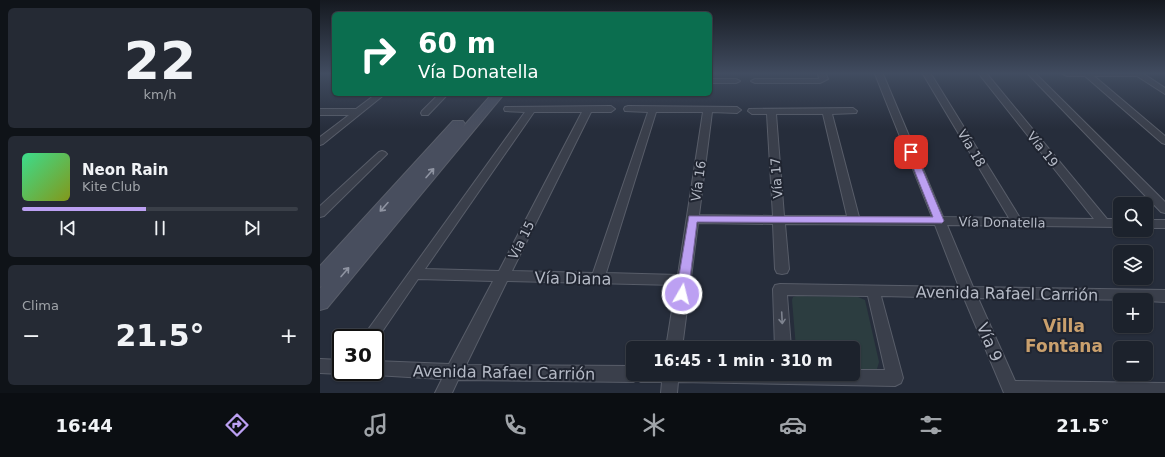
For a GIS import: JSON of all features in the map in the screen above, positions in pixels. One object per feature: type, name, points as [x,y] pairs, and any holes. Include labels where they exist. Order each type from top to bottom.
[{"type":"main road","points":[[320,279],[483,96]]},
{"type":"main road","points":[[320,302],[496,96]]},
{"type":"street","points":[[886,92],[968,292]]},
{"type":"street","name":"Vía 18","points":[[938,92],[1017,222]]},
{"type":"street","name":"Vía 19","points":[[998,92],[1104,223]]},
{"type":"street","points":[[1050,92],[1165,209]]},
{"type":"street","points":[[1108,92],[1165,141]]},
{"type":"street","points":[[320,142],[378,96]]},
{"type":"street","points":[[425,113],[442,96]]},
{"type":"street","points":[[508,109],[611,109]]},
{"type":"street","points":[[375,329],[531,109]]},
{"type":"street","name":"Vía 15","points":[[443,393],[588,109]]},
{"type":"street","points":[[628,109],[737,110]]},
{"type":"street","points":[[598,278],[653,109]]},
{"type":"street","name":"Vía 16","points":[[675,341],[708,110]]},
{"type":"street","points":[[752,111],[854,111]]},
{"type":"street","name":"Vía 17","points":[[771,111],[782,269]]},
{"type":"street","points":[[828,111],[854,220]]},
{"type":"street","points":[[320,112],[357,112]]},
{"type":"street","points":[[320,213],[382,154]]},
{"type":"street","name":"Vía Donatella","points":[[692,219],[1113,224]]},
{"type":"street","points":[[1153,224],[1165,224]]},
{"type":"street","name":"Vía Diana","points":[[414,274],[684,280]]},
{"type":"street","name":"Avenida Rafael Carrión","points":[[783,341],[780,289],[968,292],[1163,298]]},
{"type":"street","points":[[860,377],[895,378],[873,290]]},
{"type":"street","name":"Vía 9","points":[[968,292],[1011,391]]},
{"type":"street","points":[[320,366],[332,367]]},
{"type":"street","name":"Avenida Rafael Carrión","points":[[384,368],[454,372],[626,374]]},
{"type":"street","points":[[669,393],[670,381]]},
{"type":"street","points":[[1011,391],[1165,391]]},
{"type":"shaded area","points":[[793,297],[858,297],[865,300],[879,362],[877,369],[860,370],[860,341],[795,341]]},
{"type":"district","name":"Villa Fontana","points":[[1064,336]]},
{"type":"route","points":[[682,294],[692,219],[939,221],[911,152]]}]
